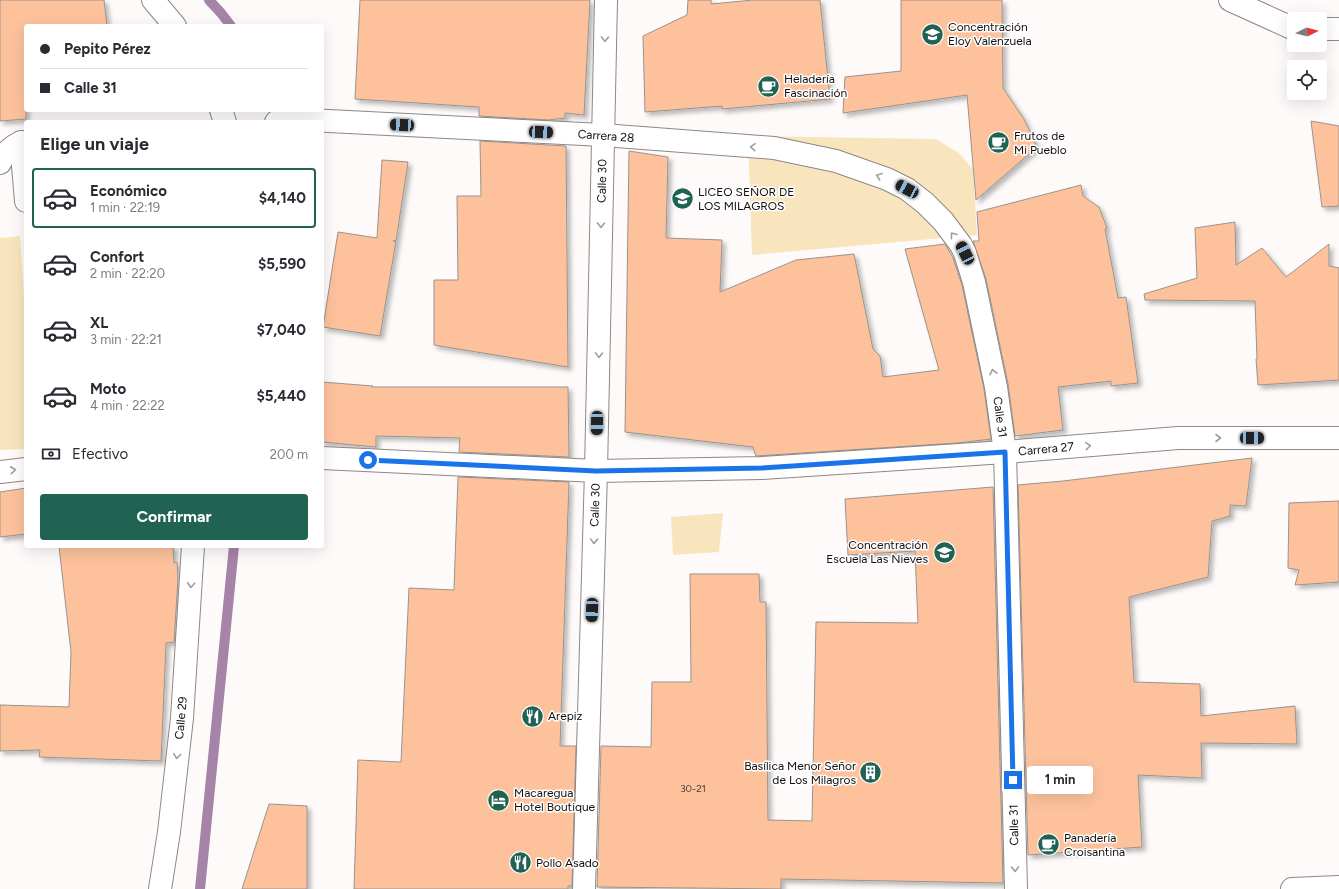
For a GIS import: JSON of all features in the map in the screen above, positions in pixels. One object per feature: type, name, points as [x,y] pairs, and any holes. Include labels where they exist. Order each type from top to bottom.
[{"type":"street","points":[[153,0],[173,24]]},
{"type":"street","name":"Calle 30","points":[[584,889],[596,471],[606,0]]},
{"type":"street","points":[[1230,0],[1287,26]]},
{"type":"street","points":[[1327,29],[1339,29]]},
{"type":"street","name":"Carrera 28","points":[[324,121],[603,135],[774,148],[836,161],[887,179],[907,189],[924,203]]},
{"type":"street","points":[[0,163],[4,154],[24,142]]},
{"type":"street","name":"Calle 31","points":[[924,203],[943,221],[963,249],[968,262],[974,282],[996,387],[1005,452],[1016,889]]},
{"type":"street","name":"Carrera 27","points":[[324,458],[596,471],[762,468],[1005,452],[1178,438],[1339,438]]},
{"type":"street","points":[[0,472],[24,469]]},
{"type":"street","name":"Calle 29","points":[[160,889],[169,832],[182,718],[193,548]]},
{"type":"street","points":[[1292,889],[1339,887]]},
{"type":"shaded area","points":[[748,136],[936,139],[959,153],[973,169],[977,235],[752,255]]},
{"type":"shaded area","points":[[20,236],[24,295],[24,449],[0,450],[0,238]]},
{"type":"shaded area","points":[[723,513],[719,552],[673,555],[671,517]]},
{"type":"building","points":[[0,0],[104,0],[107,24],[24,24],[24,112],[26,112],[26,119],[0,121]]},
{"type":"building","points":[[360,0],[590,0],[584,115],[565,113],[565,118],[548,120],[479,116],[479,107],[355,99]]},
{"type":"building","points":[[688,0],[711,0],[711,4],[753,0],[820,0],[830,99],[722,109],[722,106],[645,112],[643,36],[687,15]]},
{"type":"building","points":[[901,0],[1002,0],[1003,88],[1024,119],[1037,147],[976,200],[967,95],[843,113],[845,77],[901,71]]},
{"type":"building","points":[[1311,121],[1339,126],[1339,206],[1322,207]]},
{"type":"building","points":[[480,141],[566,146],[568,367],[434,345],[434,280],[458,280],[457,196],[481,196]]},
{"type":"building","points":[[629,151],[668,157],[666,238],[722,240],[720,292],[796,260],[854,254],[873,349],[880,356],[883,377],[939,370],[905,249],[945,244],[953,258],[962,285],[984,389],[991,439],[957,443],[756,456],[753,447],[625,432]]},
{"type":"building","points":[[382,160],[408,162],[380,336],[324,327],[338,232],[377,238]]},
{"type":"building","points":[[1081,185],[1083,196],[1099,207],[1107,228],[1105,229],[1118,298],[1126,297],[1138,383],[1111,386],[1111,381],[1058,387],[1063,430],[1015,436],[1008,384],[986,279],[973,241],[979,241],[977,212]]},
{"type":"building","points":[[1235,222],[1236,265],[1262,248],[1286,277],[1329,244],[1329,266],[1339,268],[1339,380],[1258,385],[1255,301],[1145,300],[1144,294],[1197,278],[1195,228]]},
{"type":"building","points":[[324,382],[373,386],[372,387],[568,387],[569,457],[459,452],[460,438],[376,436],[376,447],[324,442]]},
{"type":"building","points":[[1252,458],[1246,506],[1230,505],[1230,516],[1212,521],[1208,577],[1129,597],[1134,682],[1200,684],[1201,716],[1295,706],[1297,744],[1201,743],[1202,778],[1138,775],[1142,847],[1028,855],[1018,485]]},
{"type":"building","points":[[458,477],[569,482],[560,746],[576,746],[572,886],[568,886],[568,889],[354,889],[358,760],[401,762],[409,588],[454,590]]},
{"type":"building","points":[[993,487],[1003,883],[781,879],[781,889],[597,887],[601,746],[651,747],[652,682],[691,682],[690,574],[759,574],[760,602],[766,602],[768,820],[812,821],[816,622],[918,623],[915,551],[848,555],[845,499]]},
{"type":"building","points":[[24,488],[24,534],[0,537],[0,492]]},
{"type":"building","points":[[1339,501],[1339,582],[1295,585],[1299,570],[1288,568],[1289,503]]},
{"type":"building","points":[[59,548],[173,548],[174,563],[177,562],[178,579],[174,642],[166,643],[161,761],[39,757],[40,750],[0,751],[0,705],[69,707],[71,652]]},
{"type":"building","points":[[269,804],[307,806],[307,889],[242,889]]},
{"type":"waterway","points":[[209,0],[229,24]]},
{"type":"waterway","points":[[200,889],[234,548]]},
{"type":"place","name":"Concentración Eloy Valenzuela","points":[[932,34]]},
{"type":"place","name":"Heladería Fascinación","points":[[768,86]]},
{"type":"place","name":"Frutos de Mi Pueblo","points":[[998,143]]},
{"type":"place","name":"LICEO SEÑOR DE LOS MILAGROS","points":[[683,199]]},
{"type":"place","name":"Concentración Escuela Las Nieves","points":[[944,552]]},
{"type":"place","name":"Arepiz","points":[[533,716]]},
{"type":"place","name":"Basílica Menor Señor de Los Milagros","points":[[871,773]]},
{"type":"place","name":"Macaregua Hotel Boutique","points":[[498,800]]},
{"type":"place","name":"Panadería Croisantina","points":[[1049,845]]},
{"type":"place","name":"Pollo Asado","points":[[520,863]]},
{"type":"route","points":[[368,460],[596,471],[762,468],[1005,452],[1013,780]]}]
